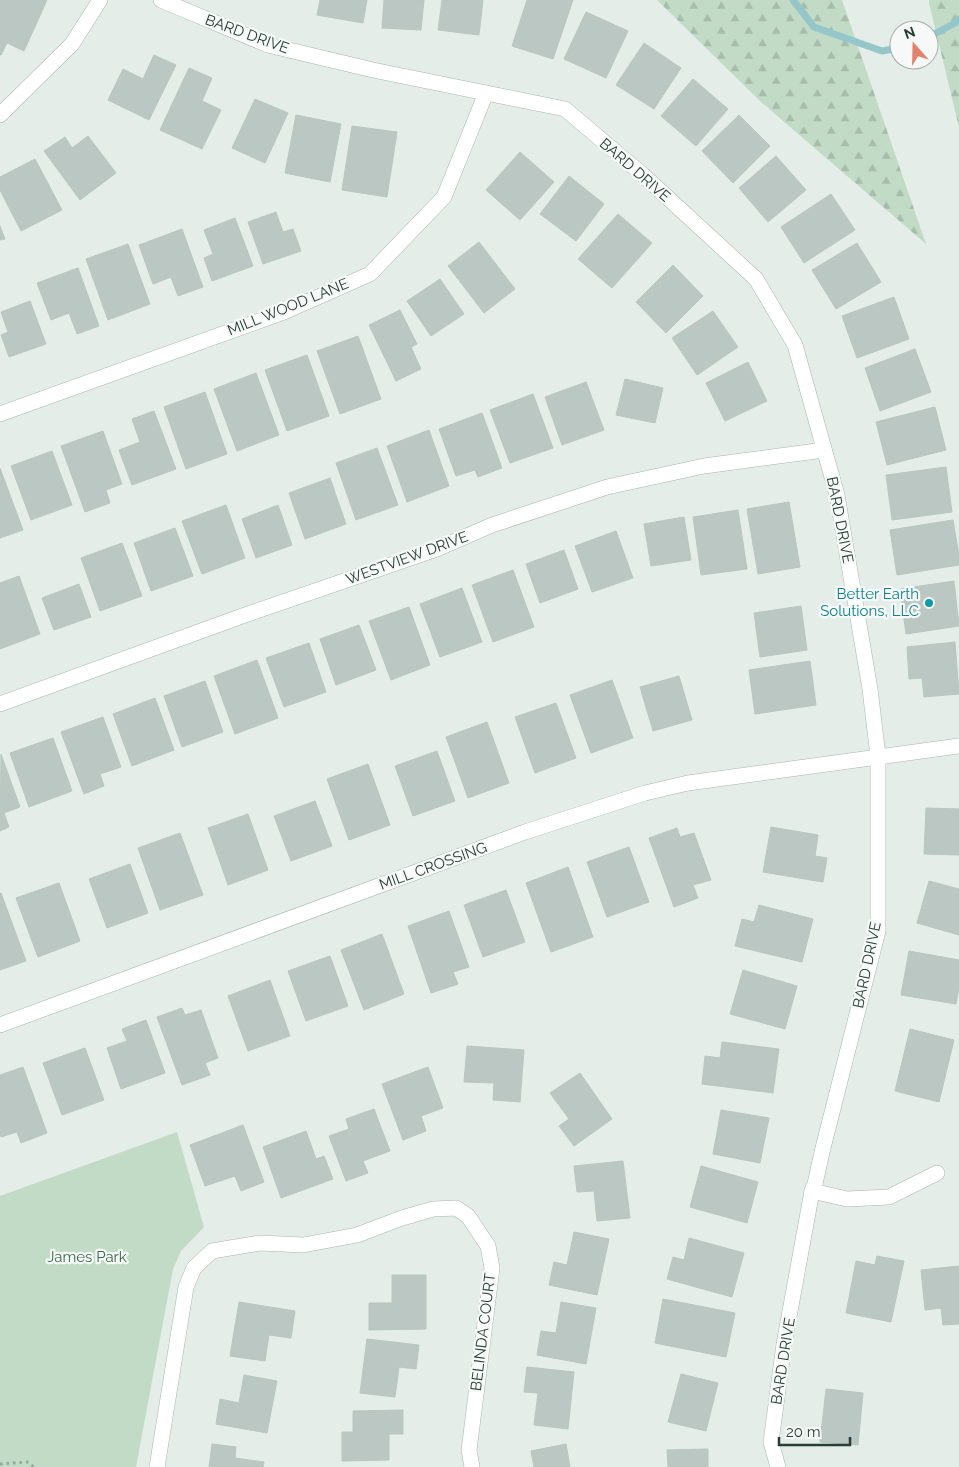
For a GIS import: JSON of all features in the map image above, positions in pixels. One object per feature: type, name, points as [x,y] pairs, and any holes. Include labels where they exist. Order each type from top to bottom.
[{"type":"street","points":[[0,115],[72,44],[100,0]]},
{"type":"street","name":"BARD DRIVE","points":[[161,0],[268,45],[372,70],[565,109],[643,175],[756,279],[795,346],[837,495],[870,689],[878,756],[878,931],[812,1191],[784,1344],[771,1442],[778,1467]]},
{"type":"street","name":"MILL WOOD LANE","points":[[0,414],[284,312],[370,274],[444,197],[486,93]]},
{"type":"street","name":"WESTVIEW DRIVE","points":[[0,704],[254,612],[437,549],[492,526],[607,487],[704,466],[824,450]]},
{"type":"street","name":"MILL CROSSING","points":[[0,1025],[525,832],[645,793],[688,783],[959,746]]},
{"type":"street","points":[[812,1191],[847,1199],[889,1197],[937,1173]]},
{"type":"street","name":"BELINDA COURT","points":[[157,1467],[186,1288],[194,1268],[212,1251],[260,1243],[303,1245],[357,1235],[402,1218],[433,1209],[456,1208],[468,1216],[488,1246],[492,1268],[469,1450],[472,1467]]},
{"type":"path","points":[[0,1464],[27,1462],[34,1467]]},
{"type":"green space","points":[[657,0],[842,0],[926,244],[761,102]]},
{"type":"green space","points":[[929,0],[959,0],[959,127],[939,44],[939,20],[933,20]]},
{"type":"green space","name":"James Park","points":[[177,1132],[204,1227],[181,1251],[173,1269],[136,1467],[0,1467],[0,1196]]},
{"type":"building","points":[[0,0],[47,0],[24,51],[7,43],[0,55]]},
{"type":"building","points":[[320,0],[367,0],[363,23],[317,15]]},
{"type":"building","points":[[384,0],[424,0],[421,30],[382,28]]},
{"type":"building","points":[[442,0],[483,0],[479,35],[438,30]]},
{"type":"building","points":[[527,0],[573,0],[553,59],[512,46]]},
{"type":"building","points":[[586,12],[628,31],[606,78],[564,59]]},
{"type":"building","points":[[644,43],[681,68],[654,109],[616,85]]},
{"type":"building","points":[[154,55],[176,65],[149,120],[108,100],[123,69],[143,79]]},
{"type":"building","points":[[189,68],[212,78],[202,101],[221,110],[202,149],[160,130]]},
{"type":"building","points":[[693,79],[728,109],[696,146],[661,116]]},
{"type":"building","points":[[255,99],[288,113],[265,163],[232,148]]},
{"type":"building","points":[[296,115],[341,124],[330,182],[285,173]]},
{"type":"building","points":[[739,115],[770,146],[733,183],[702,151]]},
{"type":"building","points":[[352,126],[397,132],[387,197],[342,190]]},
{"type":"building","points":[[88,136],[116,173],[80,200],[44,151],[65,137],[72,148]]},
{"type":"building","points":[[520,152],[554,182],[520,220],[486,190]]},
{"type":"building","points":[[776,156],[806,190],[768,222],[739,188]]},
{"type":"building","points":[[35,159],[62,210],[21,231],[0,190],[0,177]]},
{"type":"building","points":[[569,176],[604,204],[576,241],[540,214]]},
{"type":"building","points":[[831,194],[855,230],[804,263],[781,227]]},
{"type":"building","points":[[276,212],[283,232],[293,229],[301,251],[263,264],[248,222]]},
{"type":"building","points":[[618,214],[652,243],[612,288],[578,259]]},
{"type":"building","points":[[235,218],[253,266],[212,281],[204,258],[213,254],[204,230]]},
{"type":"building","points":[[0,226],[5,239],[0,240]]},
{"type":"building","points":[[182,229],[203,287],[178,296],[171,277],[153,284],[139,245]]},
{"type":"building","points":[[479,242],[515,289],[484,313],[448,266]]},
{"type":"building","points":[[857,243],[881,282],[836,309],[812,270]]},
{"type":"building","points":[[128,244],[150,304],[108,320],[86,259]]},
{"type":"building","points":[[673,265],[703,296],[666,333],[636,302]]},
{"type":"building","points":[[78,268],[99,326],[77,334],[69,313],[51,320],[37,283]]},
{"type":"building","points":[[440,279],[464,314],[431,336],[407,301]]},
{"type":"building","points":[[894,297],[909,339],[857,358],[842,316]]},
{"type":"building","points":[[30,301],[46,344],[9,357],[1,335],[8,332],[1,312]]},
{"type":"building","points":[[400,310],[417,344],[411,347],[421,369],[396,381],[369,325]]},
{"type":"building","points":[[713,311],[738,347],[697,375],[672,338]]},
{"type":"building","points":[[358,336],[381,399],[340,414],[317,351]]},
{"type":"building","points":[[915,349],[931,392],[880,411],[865,368]]},
{"type":"building","points":[[307,355],[329,416],[287,431],[265,370]]},
{"type":"building","points":[[748,362],[767,401],[725,421],[706,383]]},
{"type":"building","points":[[256,373],[279,435],[237,451],[214,389]]},
{"type":"building","points":[[625,379],[663,388],[655,423],[616,415]]},
{"type":"building","points":[[586,382],[604,430],[562,445],[545,397]]},
{"type":"building","points":[[205,392],[227,454],[186,469],[164,407]]},
{"type":"building","points":[[533,394],[553,448],[510,463],[490,410]]},
{"type":"building","points":[[935,407],[946,450],[887,465],[876,422]]},
{"type":"building","points":[[154,411],[176,469],[132,485],[119,450],[140,442],[132,419]]},
{"type":"building","points":[[482,413],[502,468],[478,477],[475,470],[456,476],[439,429]]},
{"type":"building","points":[[429,430],[449,486],[407,502],[387,446]]},
{"type":"building","points":[[103,431],[122,484],[106,490],[110,503],[85,512],[61,446]]},
{"type":"building","points":[[377,448],[398,505],[356,520],[336,463]]},
{"type":"building","points":[[52,451],[72,505],[31,520],[11,466]]},
{"type":"building","points":[[946,467],[952,512],[892,520],[886,475]]},
{"type":"building","points":[[0,468],[23,530],[0,538]]},
{"type":"building","points":[[330,478],[346,524],[305,539],[289,493]]},
{"type":"building","points":[[789,502],[800,567],[758,574],[747,509]]},
{"type":"building","points":[[226,505],[245,558],[202,574],[182,521]]},
{"type":"building","points":[[278,505],[292,545],[256,558],[242,519]]},
{"type":"building","points":[[738,510],[747,569],[701,575],[693,517]]},
{"type":"building","points":[[684,517],[691,560],[651,566],[644,524]]},
{"type":"building","points":[[953,520],[959,565],[897,575],[890,530]]},
{"type":"building","points":[[175,528],[193,576],[151,591],[134,543]]},
{"type":"building","points":[[616,531],[633,578],[592,592],[575,546]]},
{"type":"building","points":[[122,543],[142,596],[100,611],[81,558]]},
{"type":"building","points":[[564,550],[578,589],[540,603],[526,564]]},
{"type":"building","points":[[513,570],[534,627],[493,642],[472,585]]},
{"type":"building","points":[[19,576],[40,634],[0,649],[0,583]]},
{"type":"building","name":"Better Earth Solutions, LLC","points":[[954,581],[959,626],[906,634],[900,589]]},
{"type":"building","points":[[79,584],[91,617],[54,630],[42,598]]},
{"type":"building","points":[[462,588],[482,642],[440,657],[420,604]]},
{"type":"building","points":[[801,606],[807,650],[760,657],[754,613]]},
{"type":"building","points":[[409,607],[430,665],[391,680],[369,621]]},
{"type":"building","points":[[359,625],[376,670],[336,685],[320,639]]},
{"type":"building","points":[[955,642],[959,694],[924,697],[922,678],[909,679],[907,647]]},
{"type":"building","points":[[309,643],[326,692],[284,707],[266,658]]},
{"type":"building","points":[[257,660],[278,718],[235,734],[214,676]]},
{"type":"building","points":[[810,661],[816,705],[755,714],[749,670]]},
{"type":"building","points":[[679,676],[692,720],[653,731],[640,687]]},
{"type":"building","points":[[612,680],[633,738],[591,753],[570,695]]},
{"type":"building","points":[[205,681],[223,732],[182,747],[164,696]]},
{"type":"building","points":[[155,698],[174,750],[132,766],[113,714]]},
{"type":"building","points":[[556,703],[576,758],[535,773],[515,717]]},
{"type":"building","points":[[103,717],[121,767],[100,774],[104,786],[84,794],[61,732]]},
{"type":"building","points":[[487,722],[509,783],[468,798],[446,737]]},
{"type":"building","points":[[53,738],[72,791],[29,807],[10,753]]},
{"type":"building","points":[[437,751],[455,801],[413,816],[395,766]]},
{"type":"building","points":[[1,754],[20,807],[4,813],[9,827],[0,831]]},
{"type":"building","points":[[368,764],[390,825],[349,840],[327,779]]},
{"type":"building","points":[[315,801],[332,846],[291,861],[274,816]]},
{"type":"building","points":[[926,808],[959,809],[959,855],[924,854]]},
{"type":"building","points":[[248,814],[268,870],[228,885],[208,828]]},
{"type":"building","points":[[771,827],[818,835],[815,856],[827,858],[823,882],[763,872]]},
{"type":"building","points":[[677,828],[680,837],[694,833],[711,880],[693,885],[698,898],[674,907],[649,838]]},
{"type":"building","points":[[180,833],[203,895],[160,910],[138,848]]},
{"type":"building","points":[[629,847],[649,902],[607,917],[587,862]]},
{"type":"building","points":[[130,864],[148,913],[107,928],[89,879]]},
{"type":"building","points":[[568,867],[593,937],[551,952],[526,883]]},
{"type":"building","points":[[929,881],[959,889],[959,935],[917,923]]},
{"type":"building","points":[[59,883],[80,941],[38,957],[16,898]]},
{"type":"building","points":[[506,890],[525,942],[483,957],[464,905]]},
{"type":"building","points":[[0,893],[26,961],[0,970]]},
{"type":"building","points":[[759,905],[813,919],[802,962],[735,946],[742,919],[754,922]]},
{"type":"building","points":[[449,911],[469,967],[453,972],[458,984],[431,993],[408,926]]},
{"type":"building","points":[[382,934],[404,994],[364,1010],[341,950]]},
{"type":"building","points":[[909,951],[959,960],[959,987],[956,1004],[901,995]]},
{"type":"building","points":[[330,956],[348,1006],[306,1021],[288,971]]},
{"type":"building","points":[[743,970],[797,986],[785,1029],[730,1014]]},
{"type":"building","points":[[270,980],[290,1036],[248,1051],[228,996]]},
{"type":"building","points":[[182,1008],[185,1015],[201,1010],[218,1058],[205,1063],[210,1075],[182,1085],[157,1017]]},
{"type":"building","points":[[146,1020],[165,1073],[121,1089],[107,1048],[127,1041],[122,1029]]},
{"type":"building","points":[[910,1029],[954,1040],[939,1102],[895,1091]]},
{"type":"building","points":[[722,1042],[779,1049],[773,1093],[702,1084],[705,1056],[720,1058]]},
{"type":"building","points":[[467,1046],[524,1050],[520,1102],[493,1100],[494,1083],[464,1082]]},
{"type":"building","points":[[85,1048],[104,1100],[62,1115],[43,1063]]},
{"type":"building","points":[[23,1067],[47,1133],[21,1143],[17,1132],[1,1137],[0,1134],[0,1075]]},
{"type":"building","points":[[428,1067],[443,1108],[421,1116],[426,1131],[403,1140],[382,1084]]},
{"type":"building","points":[[580,1073],[612,1119],[574,1146],[559,1126],[569,1119],[550,1093]]},
{"type":"building","points":[[374,1109],[390,1151],[363,1161],[368,1173],[346,1181],[329,1136],[349,1129],[346,1119]]},
{"type":"building","points":[[721,1110],[769,1118],[760,1163],[713,1154]]},
{"type":"building","points":[[243,1125],[264,1182],[241,1191],[235,1176],[205,1186],[190,1145]]},
{"type":"building","points":[[306,1131],[316,1159],[324,1156],[333,1179],[281,1198],[263,1147]]},
{"type":"building","points":[[623,1161],[630,1218],[597,1221],[594,1191],[577,1192],[574,1166]]},
{"type":"building","points":[[701,1166],[758,1182],[747,1223],[690,1207]]},
{"type":"building","points":[[574,1232],[609,1239],[597,1295],[549,1285],[554,1262],[567,1265]]},
{"type":"building","points":[[689,1238],[744,1253],[732,1297],[667,1279],[673,1257],[684,1260]]},
{"type":"building","points":[[877,1256],[904,1261],[891,1322],[846,1313],[856,1261],[875,1265]]},
{"type":"building","points":[[959,1266],[959,1324],[943,1325],[941,1308],[925,1310],[921,1270]]},
{"type":"building","points":[[392,1275],[426,1275],[426,1329],[369,1330],[369,1303],[392,1303]]},
{"type":"building","points":[[663,1299],[735,1313],[726,1357],[655,1343]]},
{"type":"building","points":[[239,1302],[295,1311],[291,1338],[269,1335],[265,1361],[230,1356]]},
{"type":"building","points":[[561,1302],[596,1308],[586,1364],[537,1355],[541,1331],[556,1333]]},
{"type":"building","points":[[367,1339],[419,1345],[416,1369],[399,1367],[395,1397],[360,1393]]},
{"type":"building","points":[[527,1367],[574,1372],[568,1429],[534,1425],[538,1393],[524,1392]]},
{"type":"building","points":[[681,1374],[718,1383],[706,1431],[668,1422]]},
{"type":"building","points":[[244,1375],[277,1381],[267,1433],[216,1424],[220,1399],[239,1403]]},
{"type":"building","points":[[826,1389],[863,1393],[858,1445],[820,1442]]},
{"type":"building","points":[[403,1410],[403,1434],[389,1434],[389,1460],[342,1461],[342,1432],[353,1432],[353,1411]]},
{"type":"building","points":[[212,1444],[236,1447],[235,1458],[264,1462],[263,1467],[209,1467]]},
{"type":"building","points":[[566,1444],[570,1467],[534,1467],[531,1451]]},
{"type":"building","points":[[708,1449],[708,1467],[668,1467],[667,1450]]},
{"type":"waterway","points":[[793,0],[814,27],[882,51],[889,50]]},
{"type":"waterway","points":[[939,32],[959,19]]},
{"type":"place","name":"Better Earth Solutions, LLC","points":[[929,603]]}]
